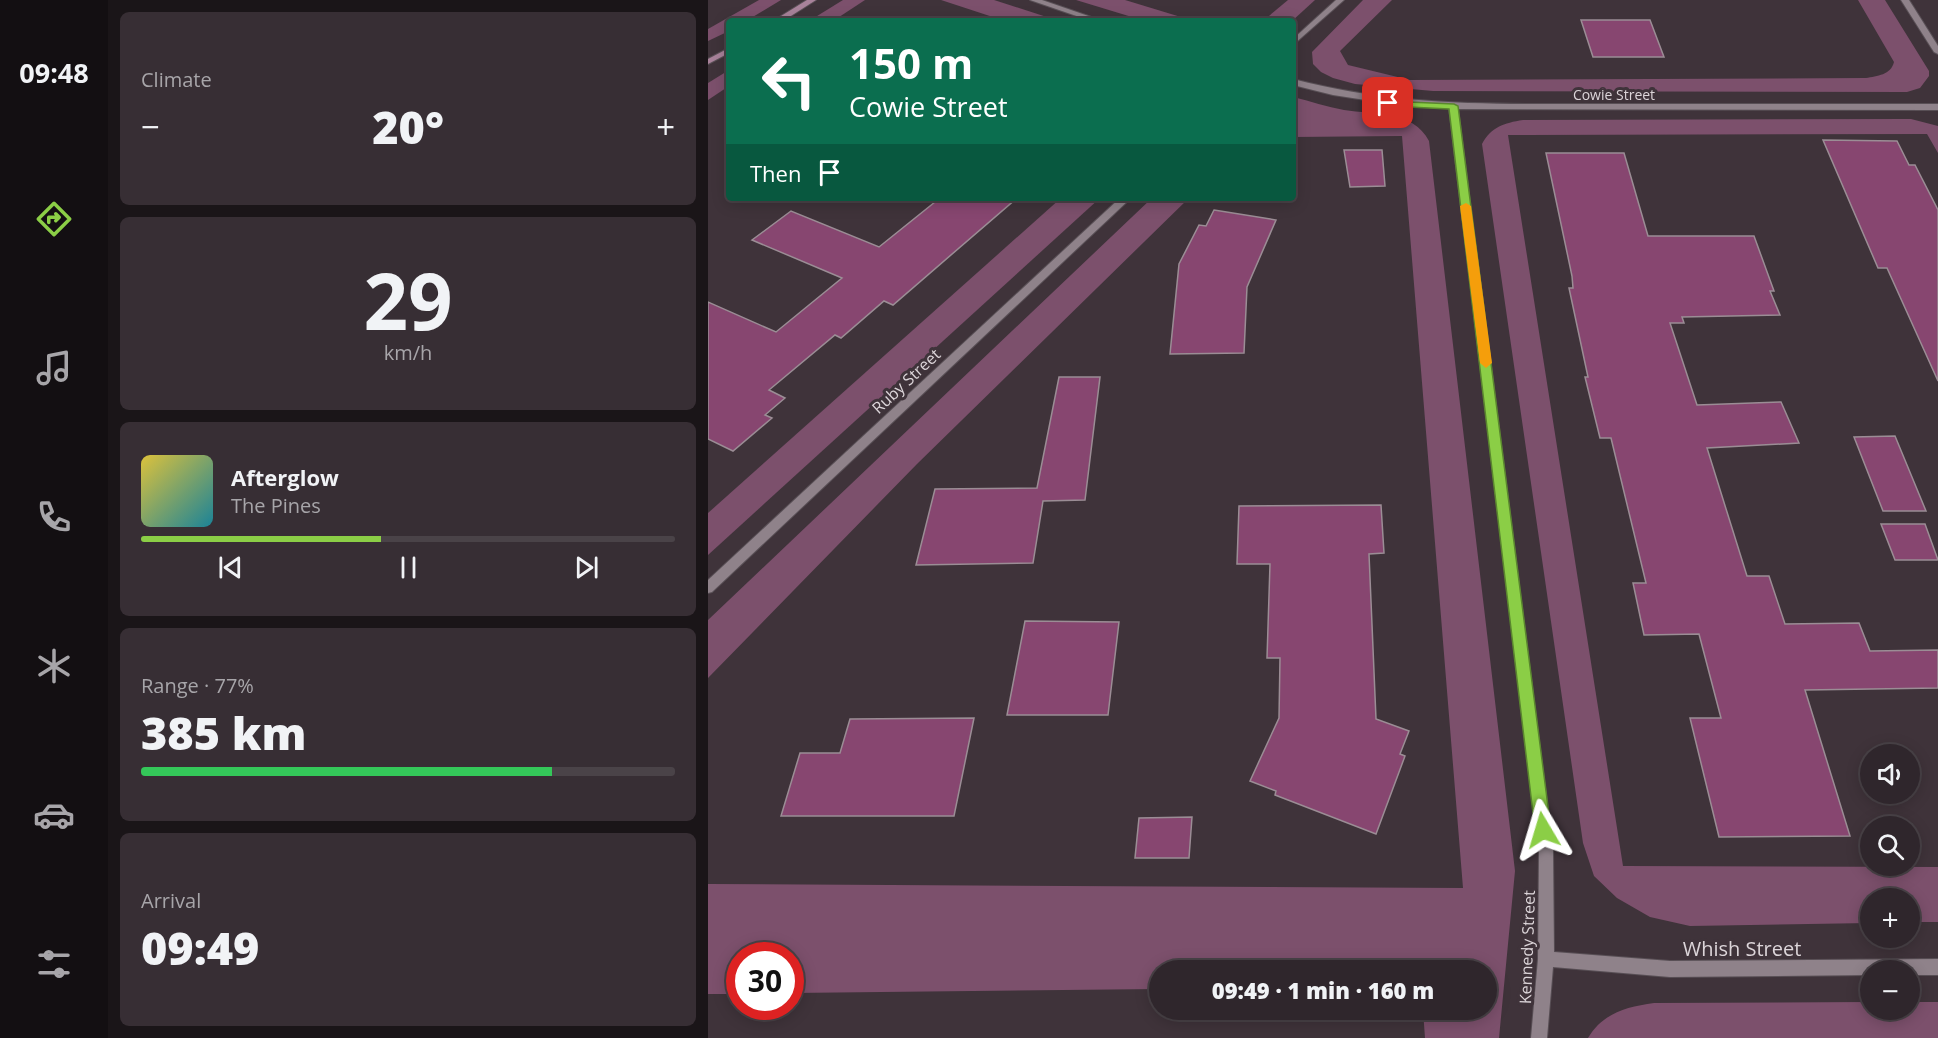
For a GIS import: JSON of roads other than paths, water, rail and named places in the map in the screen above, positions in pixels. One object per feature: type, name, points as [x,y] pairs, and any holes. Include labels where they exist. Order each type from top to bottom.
[{"type":"main road","points":[[782,18],[812,0]]},
{"type":"main road","points":[[708,63],[726,52]]},
{"type":"street","points":[[1034,0],[1091,18]]},
{"type":"street","points":[[1296,40],[1340,0]]},
{"type":"street","points":[[1905,0],[1938,52]]},
{"type":"street","name":"Cowie Street","points":[[1296,83],[1358,98],[1454,106],[1938,107]]},
{"type":"street","name":"Kennedy Street","points":[[1454,106],[1546,850],[1546,959],[1539,1038]]},
{"type":"street","name":"Ruby Street","points":[[708,588],[1123,201]]},
{"type":"street","name":"Whish Street","points":[[1546,959],[1670,969],[1938,967]]}]
